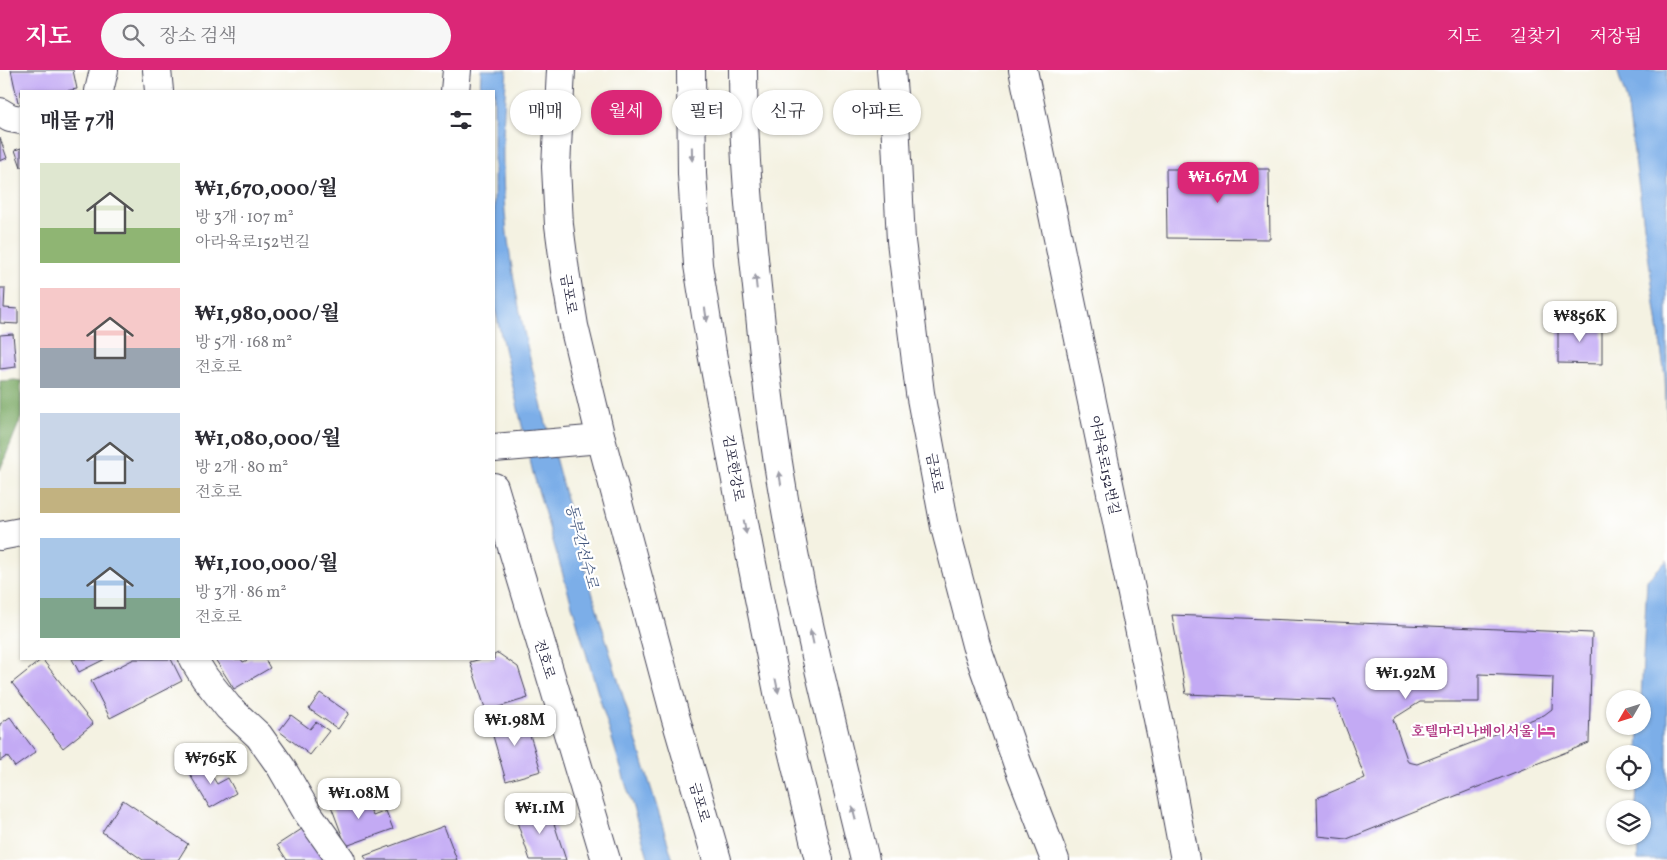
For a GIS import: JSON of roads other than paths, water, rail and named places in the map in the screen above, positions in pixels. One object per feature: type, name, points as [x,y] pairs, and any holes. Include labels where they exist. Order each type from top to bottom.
[{"type":"main road","points":[[99,90],[104,70]]},
{"type":"main road","points":[[157,70],[159,90]]},
{"type":"main road","points":[[456,90],[457,70]]},
{"type":"main road","name":"금포로","points":[[561,70],[556,167],[559,225],[564,271],[574,326],[590,440],[717,860]]},
{"type":"main road","name":"김포한강로","points":[[691,70],[692,174],[698,265],[749,549],[779,697],[819,860]]},
{"type":"main road","points":[[743,70],[743,121],[750,225],[770,417],[784,500],[815,652],[865,860]]},
{"type":"main road","name":"금포로","points":[[891,70],[902,250],[920,393],[945,527],[976,645],[1018,764],[1055,860]]},
{"type":"main road","name":"아라육로152번길","points":[[1024,70],[1164,748],[1185,860]]},
{"type":"main road","points":[[0,112],[10,118],[20,120]]},
{"type":"main road","points":[[496,448],[590,440]]},
{"type":"main road","name":"전호로","points":[[495,490],[606,860]]},
{"type":"main road","points":[[0,536],[20,532]]},
{"type":"main road","points":[[193,660],[204,678],[228,707],[258,736],[275,759],[307,812],[340,860]]},
{"type":"water","points":[[481,70],[507,70],[503,131],[504,192],[511,263],[522,324],[543,413],[572,521],[673,860],[649,860],[533,473],[495,309],[495,90],[480,90]]},
{"type":"water","points":[[1617,70],[1667,70],[1667,424],[1665,377],[1627,102]]},
{"type":"water","points":[[1667,560],[1667,860],[1638,860],[1637,845],[1651,845],[1651,800],[1636,800],[1637,790],[1651,790],[1651,745],[1638,745],[1639,735],[1651,735],[1651,690],[1641,690],[1647,580]]},
{"type":"place","name":"호텔마리나베이서울","points":[[1547,731]]},
{"type":"water label","name":"동부간선수로","points":[[582,546]]}]
